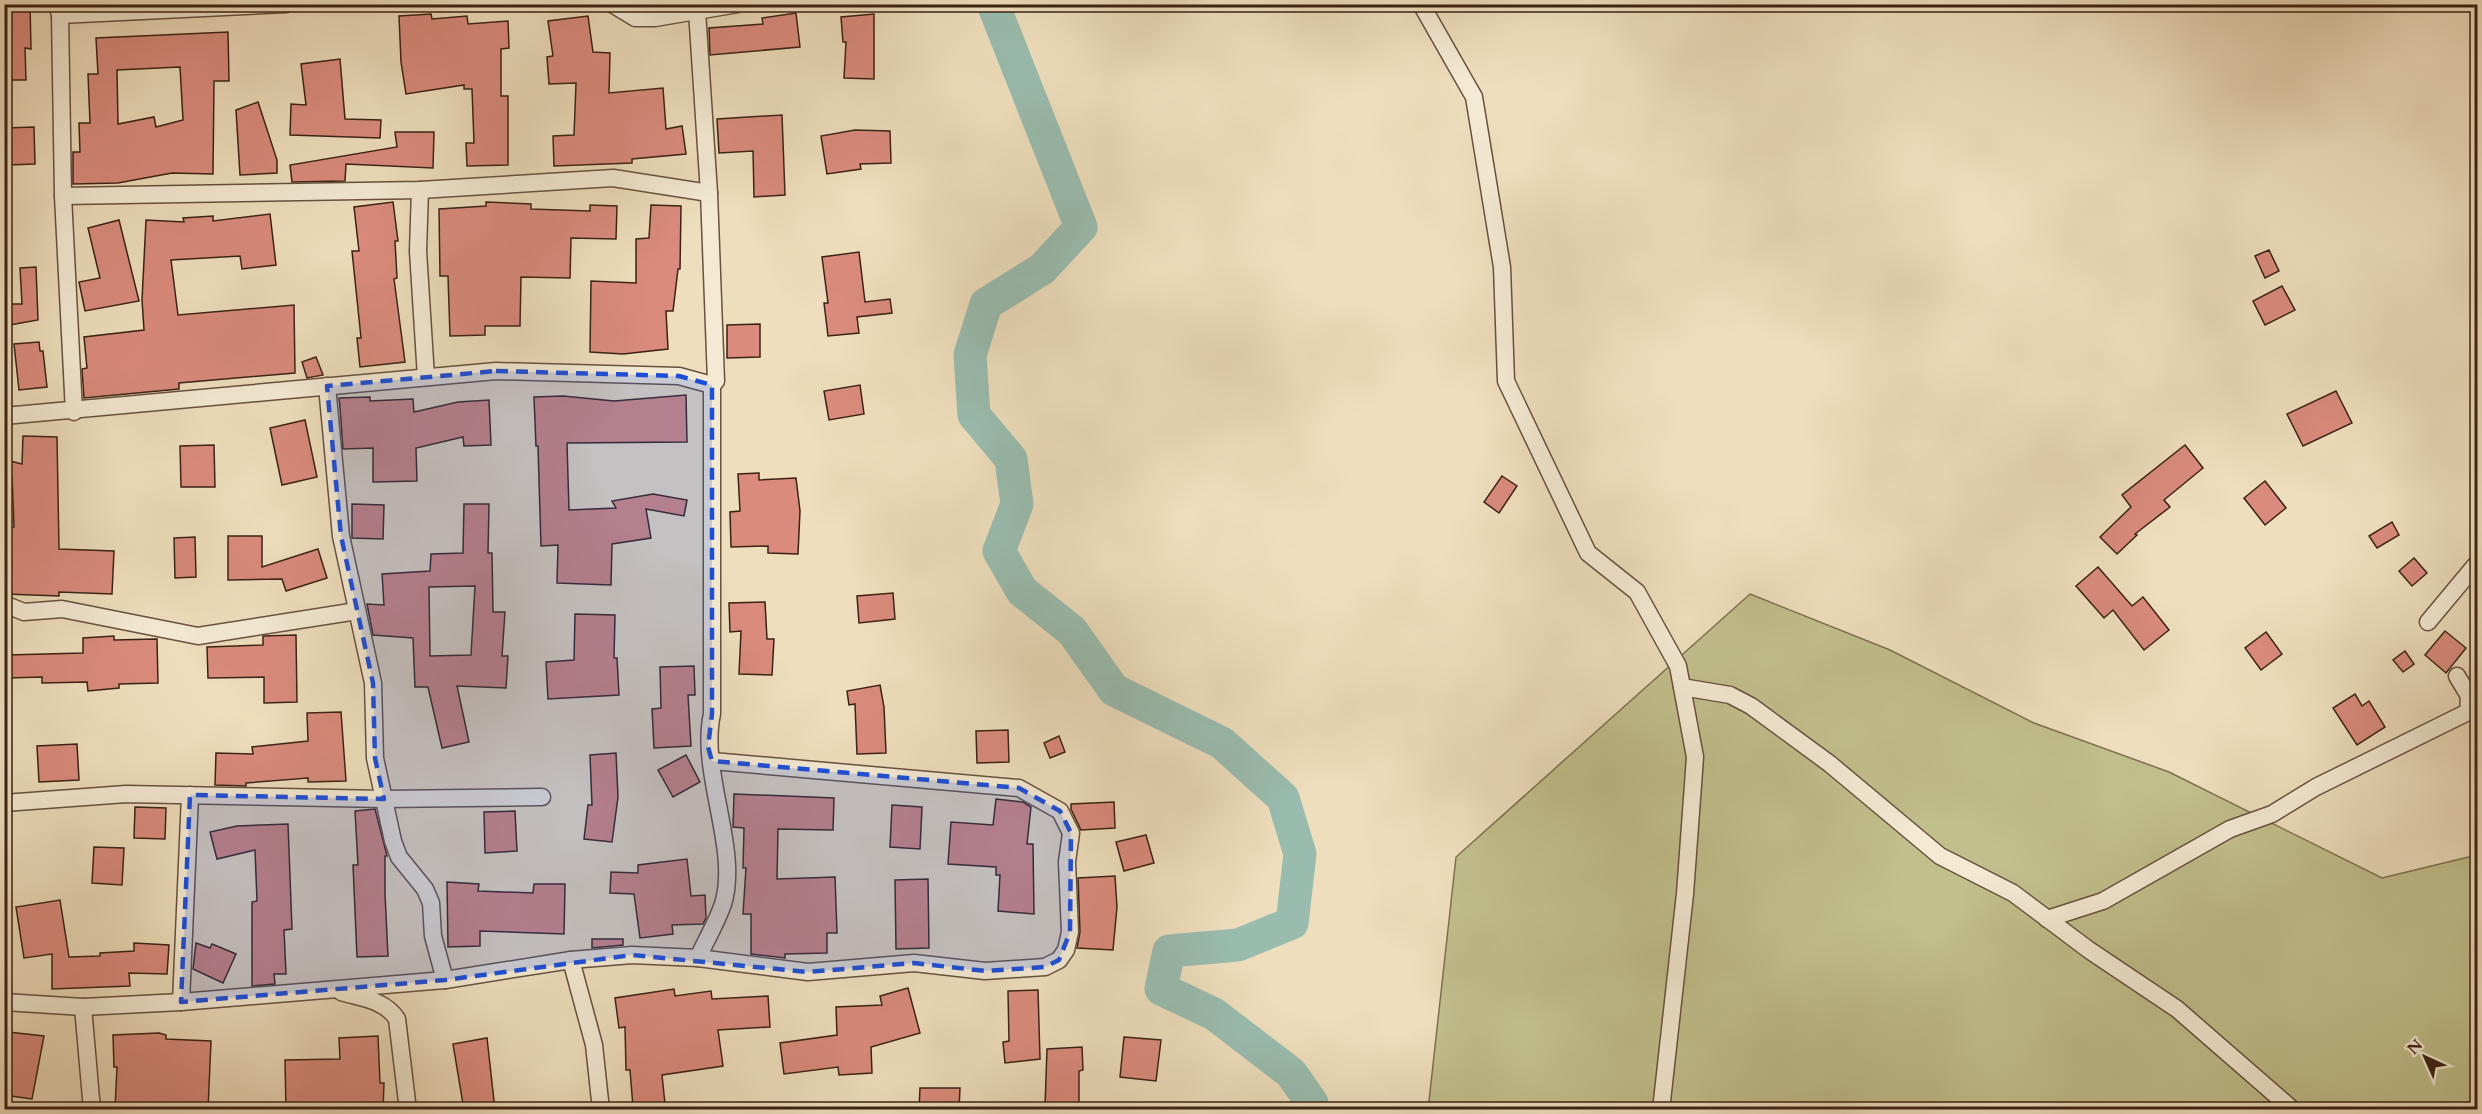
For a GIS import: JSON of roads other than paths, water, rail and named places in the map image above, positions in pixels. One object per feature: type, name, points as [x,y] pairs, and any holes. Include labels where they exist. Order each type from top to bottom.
[{"type":"street","points":[[74,412],[63,196],[58,10],[286,4]]},
{"type":"street","points":[[612,4],[635,18],[655,18],[738,4]]},
{"type":"street","points":[[1420,4],[1474,97],[1502,267],[1506,381],[1588,553],[1636,592],[1678,666],[1695,757],[1685,894],[1660,1110]]},
{"type":"street","points":[[697,11],[716,381],[712,385],[712,714],[708,747],[712,761],[727,873],[723,903],[698,958]]},
{"type":"street","points":[[63,196],[420,190],[613,178],[708,193]]},
{"type":"street","points":[[420,190],[418,251],[426,377]]},
{"type":"street","points":[[4,416],[74,412],[496,371],[679,376],[712,385]]},
{"type":"street","points":[[327,386],[341,536],[373,683],[375,758],[399,857],[425,889],[431,903],[433,936],[445,980]]},
{"type":"street","points":[[2428,622],[2478,562]]},
{"type":"street","points":[[4,604],[24,612],[62,609],[198,636],[357,611]]},
{"type":"street","points":[[2047,919],[2103,901],[2166,863],[2230,829],[2272,814],[2316,787],[2468,712],[2469,696],[2457,676]]},
{"type":"street","points":[[1682,687],[1730,695],[1751,706],[1830,764],[1940,856],[2013,893],[2128,978],[2177,1009],[2292,1110]]},
{"type":"street","points":[[4,1002],[83,1007],[181,1002],[445,980],[571,960],[632,955],[698,958],[808,972],[914,963],[985,971],[1045,967],[1059,960],[1066,950],[1070,932],[1067,862],[1071,833],[1060,811],[1019,788],[712,761]]},
{"type":"street","points":[[4,803],[126,794],[384,799],[542,797]]},
{"type":"street","points":[[181,1002],[190,795]]},
{"type":"street","points":[[571,960],[594,1045],[601,1110]]},
{"type":"street","points":[[333,990],[391,1010],[397,1019],[408,1110]]},
{"type":"street","points":[[83,1007],[92,1110]]},
{"type":"waterway","points":[[993,4],[1081,227],[1042,269],[986,304],[970,355],[974,415],[1011,459],[1017,504],[999,551],[1022,591],[1072,631],[1114,690],[1222,743],[1283,798],[1300,854],[1292,923],[1238,945],[1169,951],[1161,989],[1214,1014],[1291,1073],[1312,1103],[1307,1110]]}]
